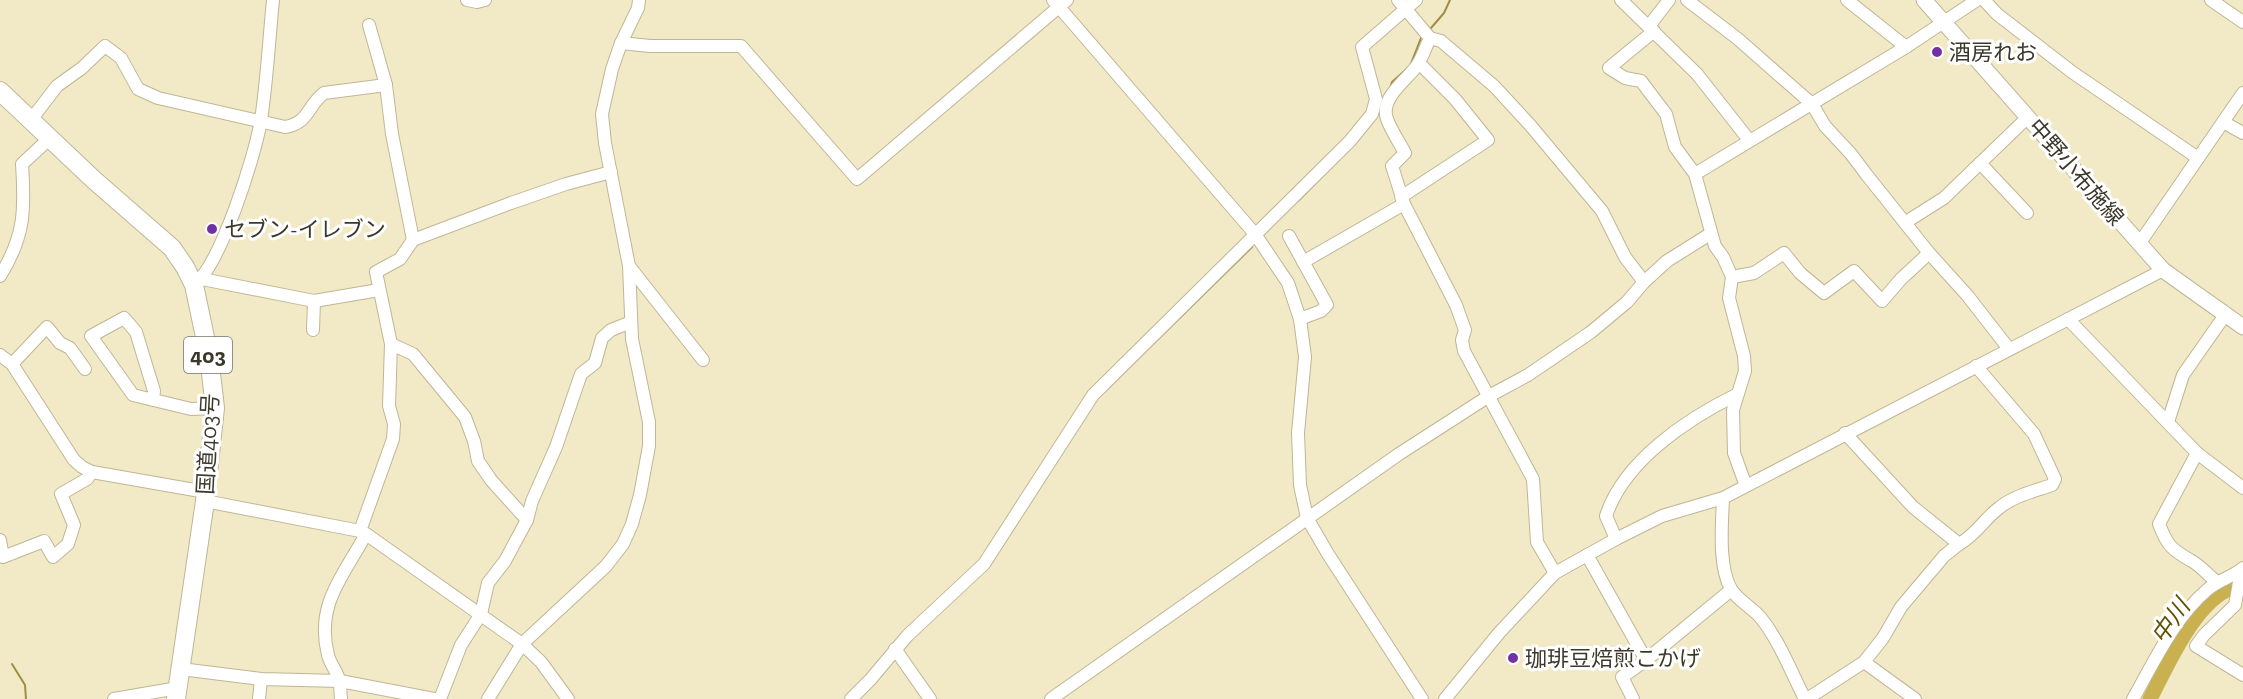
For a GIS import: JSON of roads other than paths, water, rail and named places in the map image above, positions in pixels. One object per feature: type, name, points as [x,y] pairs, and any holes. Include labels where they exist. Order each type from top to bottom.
[{"type":"highway","name":"国道403号","points":[[0,91],[49,139],[172,248],[198,282],[215,408],[206,496],[177,694]]},
{"type":"main road","name":"中野小布施線","points":[[1924,0],[2163,270],[2243,327]]},
{"type":"street","points":[[273,0],[261,121],[227,232],[198,282],[314,301],[379,290]]},
{"type":"street","points":[[467,0],[477,2],[485,0]]},
{"type":"street","points":[[502,699],[491,694],[522,644],[606,566],[623,544],[632,524],[640,495],[647,456],[649,422],[638,374],[631,322],[629,266],[605,143],[602,114],[612,69],[621,43],[638,8],[639,0]]},
{"type":"street","points":[[850,699],[870,680],[896,648],[984,564],[1092,395],[1350,141],[1371,114],[1376,99],[1362,47],[1402,5],[1416,0]]},
{"type":"street","points":[[1621,0],[1697,74],[1749,141]]},
{"type":"street","points":[[1669,0],[1652,28],[1609,68],[1625,78],[1641,81],[1666,114],[1675,147],[1695,174],[1710,234],[1732,277],[1729,298],[1744,356],[1745,371],[1733,410],[1734,453],[1746,486]]},
{"type":"street","points":[[1687,0],[1738,39],[1812,104],[1825,126],[1851,154],[2009,349]]},
{"type":"street","points":[[1847,0],[1906,47]]},
{"type":"street","points":[[1695,174],[1906,47],[1977,0]]},
{"type":"street","points":[[1984,0],[1997,14],[2072,72],[2198,158]]},
{"type":"street","points":[[2211,0],[2243,21]]},
{"type":"street","points":[[621,43],[650,46],[741,46],[857,179],[1059,2],[1255,234],[1277,263],[1288,283],[1300,319],[1305,357],[1298,433],[1300,485],[1307,518],[1422,699]]},
{"type":"street","points":[[1402,5],[1430,38],[1441,41],[1494,86],[1530,125],[1602,211],[1625,257],[1644,282]]},
{"type":"street","points":[[369,25],[386,85],[392,134],[413,240]]},
{"type":"street","points":[[1430,38],[1419,63],[1395,88],[1386,117],[1405,153],[1392,166],[1403,200],[1456,305],[1465,330],[1462,340],[1464,351],[1533,479],[1537,542],[1555,573]]},
{"type":"street","points":[[30,121],[57,86],[82,68],[105,46],[121,58],[138,89],[148,94],[285,127],[301,122],[324,93],[386,85]]},
{"type":"street","points":[[1303,262],[1403,200],[1488,140],[1455,99],[1419,63]]},
{"type":"street","points":[[2139,244],[2243,93]]},
{"type":"street","points":[[1906,222],[1944,198],[2028,117]]},
{"type":"street","points":[[2223,122],[2243,132]]},
{"type":"street","points":[[0,276],[14,255],[22,227],[24,203],[22,164],[49,139]]},
{"type":"street","points":[[1980,163],[2027,213]]},
{"type":"street","points":[[341,699],[340,681],[328,656],[324,623],[328,602],[335,584],[351,563],[363,533],[393,439],[394,424],[389,406],[391,344],[376,272],[399,259],[413,240],[511,202],[611,172]]},
{"type":"street","points":[[1051,699],[1399,454],[1490,396],[1528,375],[1591,332],[1627,302],[1644,282],[1674,256],[1710,234]]},
{"type":"street","points":[[1289,236],[1327,305],[1300,319]]},
{"type":"street","points":[[1732,277],[1754,273],[1784,253],[1800,273],[1824,293],[1854,271],[1882,301],[1901,279],[1929,253]]},
{"type":"street","points":[[629,266],[703,360]]},
{"type":"street","points":[[1445,699],[1499,633],[1555,573],[1662,516],[1723,498],[2163,270]]},
{"type":"street","points":[[313,330],[314,301]]},
{"type":"street","points":[[2168,422],[2183,375],[2225,315]]},
{"type":"street","points":[[153,400],[154,391],[136,332],[124,318],[92,336],[133,395],[153,400],[191,409],[215,408]]},
{"type":"street","points":[[2068,319],[2197,453],[2243,488]]},
{"type":"street","points":[[440,699],[461,645],[481,614],[488,583],[505,561],[527,520],[532,501],[575,397],[581,374],[595,363],[602,339],[610,330],[631,322]]},
{"type":"street","points":[[12,364],[47,327],[60,344],[70,348],[85,369]]},
{"type":"street","points":[[391,344],[413,354],[465,417],[474,441],[478,461],[527,520]]},
{"type":"street","points":[[0,355],[12,364],[74,460],[82,467],[92,472],[363,533],[522,644],[541,662],[568,699]]},
{"type":"street","points":[[1723,498],[1722,534],[1725,569],[1731,591],[1761,618],[1780,648],[1806,699],[1864,662],[1883,638],[1901,607],[1944,556],[1970,538],[1999,507],[2018,497],[2052,485],[2055,479],[2034,434],[1976,366]]},
{"type":"street","points":[[1616,539],[1606,516],[1610,505],[1633,470],[1645,456],[1706,410],[1736,395]]},
{"type":"street","points":[[1845,433],[1913,507],[1959,544]]},
{"type":"street","points":[[2197,453],[2159,524],[2166,541],[2180,556],[2191,560],[2217,582]]},
{"type":"street","points":[[0,540],[3,557],[44,541],[52,557],[68,544],[74,525],[61,494],[87,479],[92,472]]},
{"type":"street","points":[[1587,555],[1646,660]]},
{"type":"street","points":[[2133,699],[2169,637],[2192,605],[2217,582],[2242,569]]},
{"type":"street","points":[[2242,569],[2235,605],[2196,646],[2243,675]]},
{"type":"street","points":[[1633,699],[1623,676],[1731,591]]},
{"type":"street","points":[[896,648],[930,699]]},
{"type":"street","points":[[1864,662],[1915,699]]},
{"type":"street","points":[[181,669],[261,679],[340,681],[434,699]]},
{"type":"street","points":[[259,699],[261,679]]},
{"type":"street","points":[[114,699],[177,694]]},
{"type":"waterway","points":[[1431,28],[1444,13],[1450,0]]},
{"type":"waterway","points":[[1390,88],[1392,82],[1410,66],[1421,38]]},
{"type":"waterway","points":[[1298,201],[1357,141]]},
{"type":"waterway","points":[[1104,392],[1252,247]]},
{"type":"waterway","name":"中川","points":[[2150,699],[2172,655],[2191,624],[2213,599],[2225,591],[2243,585]]},
{"type":"waterway","points":[[12,664],[25,685],[26,699]]},
{"type":"place","name":"酒房れお","points":[[1937,52]]},
{"type":"place","name":"セブン-イレブン","points":[[212,229]]},
{"type":"place","name":"珈琲豆焙煎こかげ","points":[[1513,658]]}]
